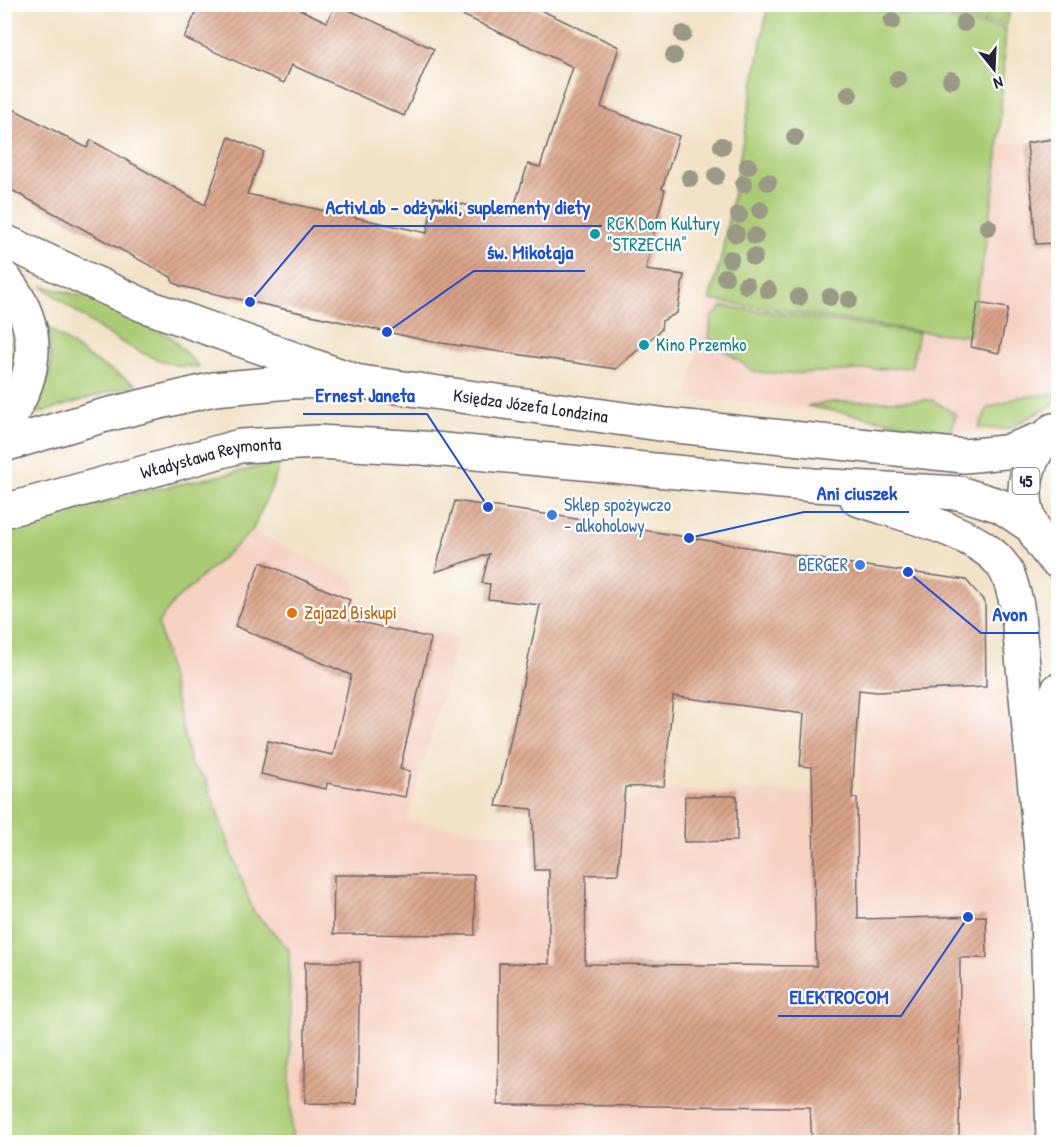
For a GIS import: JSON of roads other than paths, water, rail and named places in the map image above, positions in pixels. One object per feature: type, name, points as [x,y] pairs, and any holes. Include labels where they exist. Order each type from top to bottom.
[{"type":"main road","name":"Księdza Józefa Londzina","points":[[4,241],[143,305],[354,381],[667,425],[964,456],[1005,452],[1051,432]]},
{"type":"main road","points":[[4,278],[25,310],[33,345],[27,385],[20,401],[4,425]]},
{"type":"main road","points":[[4,445],[102,416],[214,389],[290,382],[354,381]]},
{"type":"main road","name":"45","points":[[1051,432],[1032,457],[1025,492],[1026,510],[1032,527],[1052,558],[1059,562]]},
{"type":"main road","name":"Władysława Reymonta","points":[[4,511],[240,446],[318,442],[423,448],[813,485]]},
{"type":"main road","points":[[813,485],[959,493],[1001,506],[1032,527]]},
{"type":"main road","points":[[813,485],[954,532],[976,542],[1002,565],[1009,577],[1018,613],[1047,913],[1053,1143]]},
{"type":"main road","points":[[1039,830],[1059,690]]},
{"type":"main road","points":[[1047,913],[1059,867]]},
{"type":"place","name":"RCK Dom Kultury \"STRZECHA\"","points":[[595,234]]},
{"type":"place","name":"ActivLab - odżywki, suplementy diety","points":[[250,302]]},
{"type":"place","name":"św. Mikołaja","points":[[387,332]]},
{"type":"place","name":"Kino Przemko","points":[[644,345]]},
{"type":"place","name":"Ernest Janeta","points":[[488,507]]},
{"type":"place","name":"Sklep spożywczo - alkoholowy","points":[[552,515]]},
{"type":"place","name":"Ani ciuszek","points":[[689,538]]},
{"type":"place","name":"BERGER","points":[[860,565]]},
{"type":"place","name":"Avon","points":[[908,572]]},
{"type":"place","name":"Zajazd Biskupi","points":[[292,613]]},
{"type":"place","name":"ELEKTROCOM","points":[[968,917]]}]
